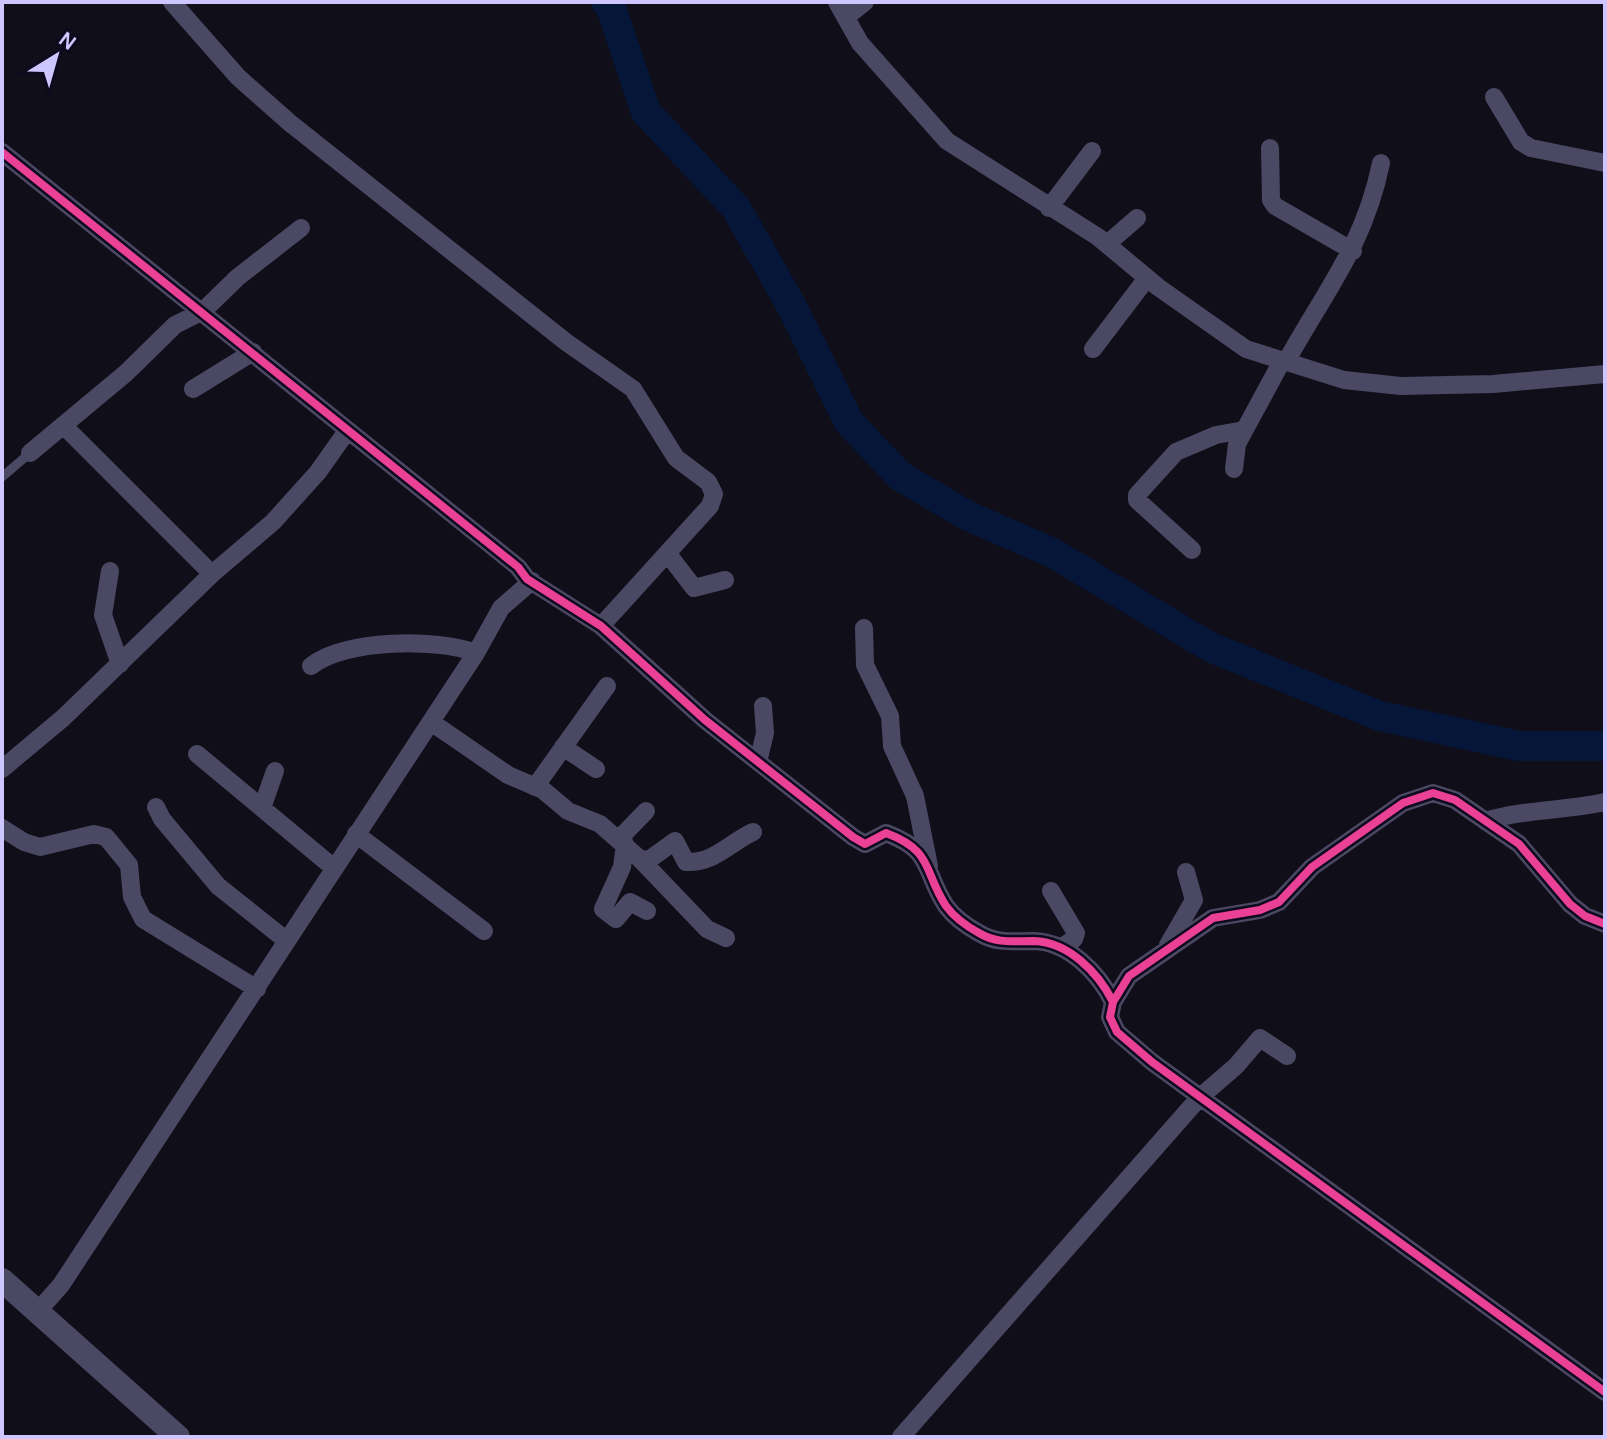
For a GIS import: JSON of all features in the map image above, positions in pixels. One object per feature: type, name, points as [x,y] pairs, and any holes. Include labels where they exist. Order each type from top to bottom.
[{"type":"street","points":[[172,2],[238,77],[290,123],[566,342],[633,389],[676,458],[708,482],[714,494],[710,506],[601,626]]},
{"type":"street","points":[[865,2],[841,10],[868,54],[892,75],[947,141],[1107,244],[1147,278],[1246,349],[1344,380],[1401,386],[1493,384],[1605,374]]},
{"type":"street","points":[[1494,97],[1516,134],[1531,148],[1605,163]]},
{"type":"street","points":[[1270,148],[1271,200],[1275,206],[1353,251]]},
{"type":"street","points":[[1049,208],[1092,151]]},
{"type":"street","points":[[2,152],[203,311],[532,581],[601,626],[705,720],[853,837],[865,844],[886,833],[897,837],[929,866]]},
{"type":"street","points":[[1234,469],[1237,444],[1244,430],[1353,251],[1372,207],[1381,163]]},
{"type":"street","points":[[1107,244],[1137,218]]},
{"type":"street","points":[[30,453],[126,373],[175,325],[203,311],[238,277],[301,228]]},
{"type":"street","points":[[1093,349],[1147,278]]},
{"type":"street","points":[[193,389],[253,352]]},
{"type":"street","points":[[63,425],[212,574]]},
{"type":"street","points":[[1192,550],[1137,500],[1137,495],[1176,452],[1216,435],[1244,430]]},
{"type":"street","points":[[2,769],[120,664],[212,574],[273,522],[318,472],[347,431]]},
{"type":"street","points":[[668,554],[694,588],[725,580]]},
{"type":"street","points":[[110,571],[103,615],[120,664]]},
{"type":"street","points":[[37,1312],[61,1285],[257,989],[476,653],[501,608],[532,581]]},
{"type":"street","points":[[864,628],[865,665],[890,716],[892,746],[915,796],[929,866],[947,907],[982,935],[1008,943],[1034,941],[1062,947],[1082,961],[1113,1002]]},
{"type":"street","points":[[311,666],[332,652],[365,644],[452,647],[476,653]]},
{"type":"street","points":[[535,787],[607,686]]},
{"type":"street","points":[[758,762],[765,733],[763,706]]},
{"type":"street","points":[[431,722],[508,775],[535,787],[568,811],[600,824],[641,860],[707,929],[726,938]]},
{"type":"street","points":[[563,747],[596,769]]},
{"type":"street","points":[[197,754],[334,868]]},
{"type":"street","points":[[262,808],[275,771]]},
{"type":"street","points":[[1605,924],[1585,916],[1570,904],[1519,844],[1455,800],[1433,793],[1403,803],[1312,867],[1279,902],[1260,910],[1213,918],[1167,947],[1142,971],[1129,976],[1113,1002],[1110,1017],[1117,1032],[1199,1098],[1214,1105],[1398,1244],[1605,1392]]},
{"type":"street","points":[[1485,821],[1532,810],[1564,810],[1605,802]]},
{"type":"street","points":[[156,807],[162,819],[218,886],[287,941]]},
{"type":"street","points":[[646,811],[622,842],[622,867],[603,909],[616,919],[630,902],[647,911]]},
{"type":"street","points":[[2,828],[24,842],[40,847],[94,834],[106,837],[129,865],[132,897],[143,919],[257,989]]},
{"type":"street","points":[[641,860],[650,859],[675,841],[686,862],[708,859],[724,853],[739,839],[753,832]]},
{"type":"street","points":[[356,834],[484,931]]},
{"type":"street","points":[[1167,947],[1194,900],[1186,872]]},
{"type":"street","points":[[1051,891],[1076,933],[1074,939],[1062,947]]},
{"type":"street","points":[[901,1437],[1199,1098],[1236,1066],[1260,1038],[1287,1056]]},
{"type":"street","points":[[2,1280],[178,1437]]},
{"type":"lane","points":[[2,477],[30,453]]},
{"type":"waterway","points":[[606,2],[612,10],[646,112],[736,208],[792,307],[849,422],[900,476],[968,516],[1053,553],[1210,647],[1380,716],[1519,746],[1605,746]]},
{"type":"cycle path","points":[[2,152],[518,567],[527,579],[601,626],[705,720],[853,837],[865,844],[886,833],[912,847],[925,863],[946,906],[961,921],[992,939],[1034,941],[1059,947],[1090,970],[1113,1002]]},
{"type":"cycle path","points":[[1605,924],[1585,916],[1570,904],[1519,844],[1455,800],[1433,793],[1403,803],[1312,867],[1279,902],[1260,910],[1213,918],[1129,976],[1113,1002],[1110,1017],[1117,1032],[1152,1062],[1605,1392]]}]
